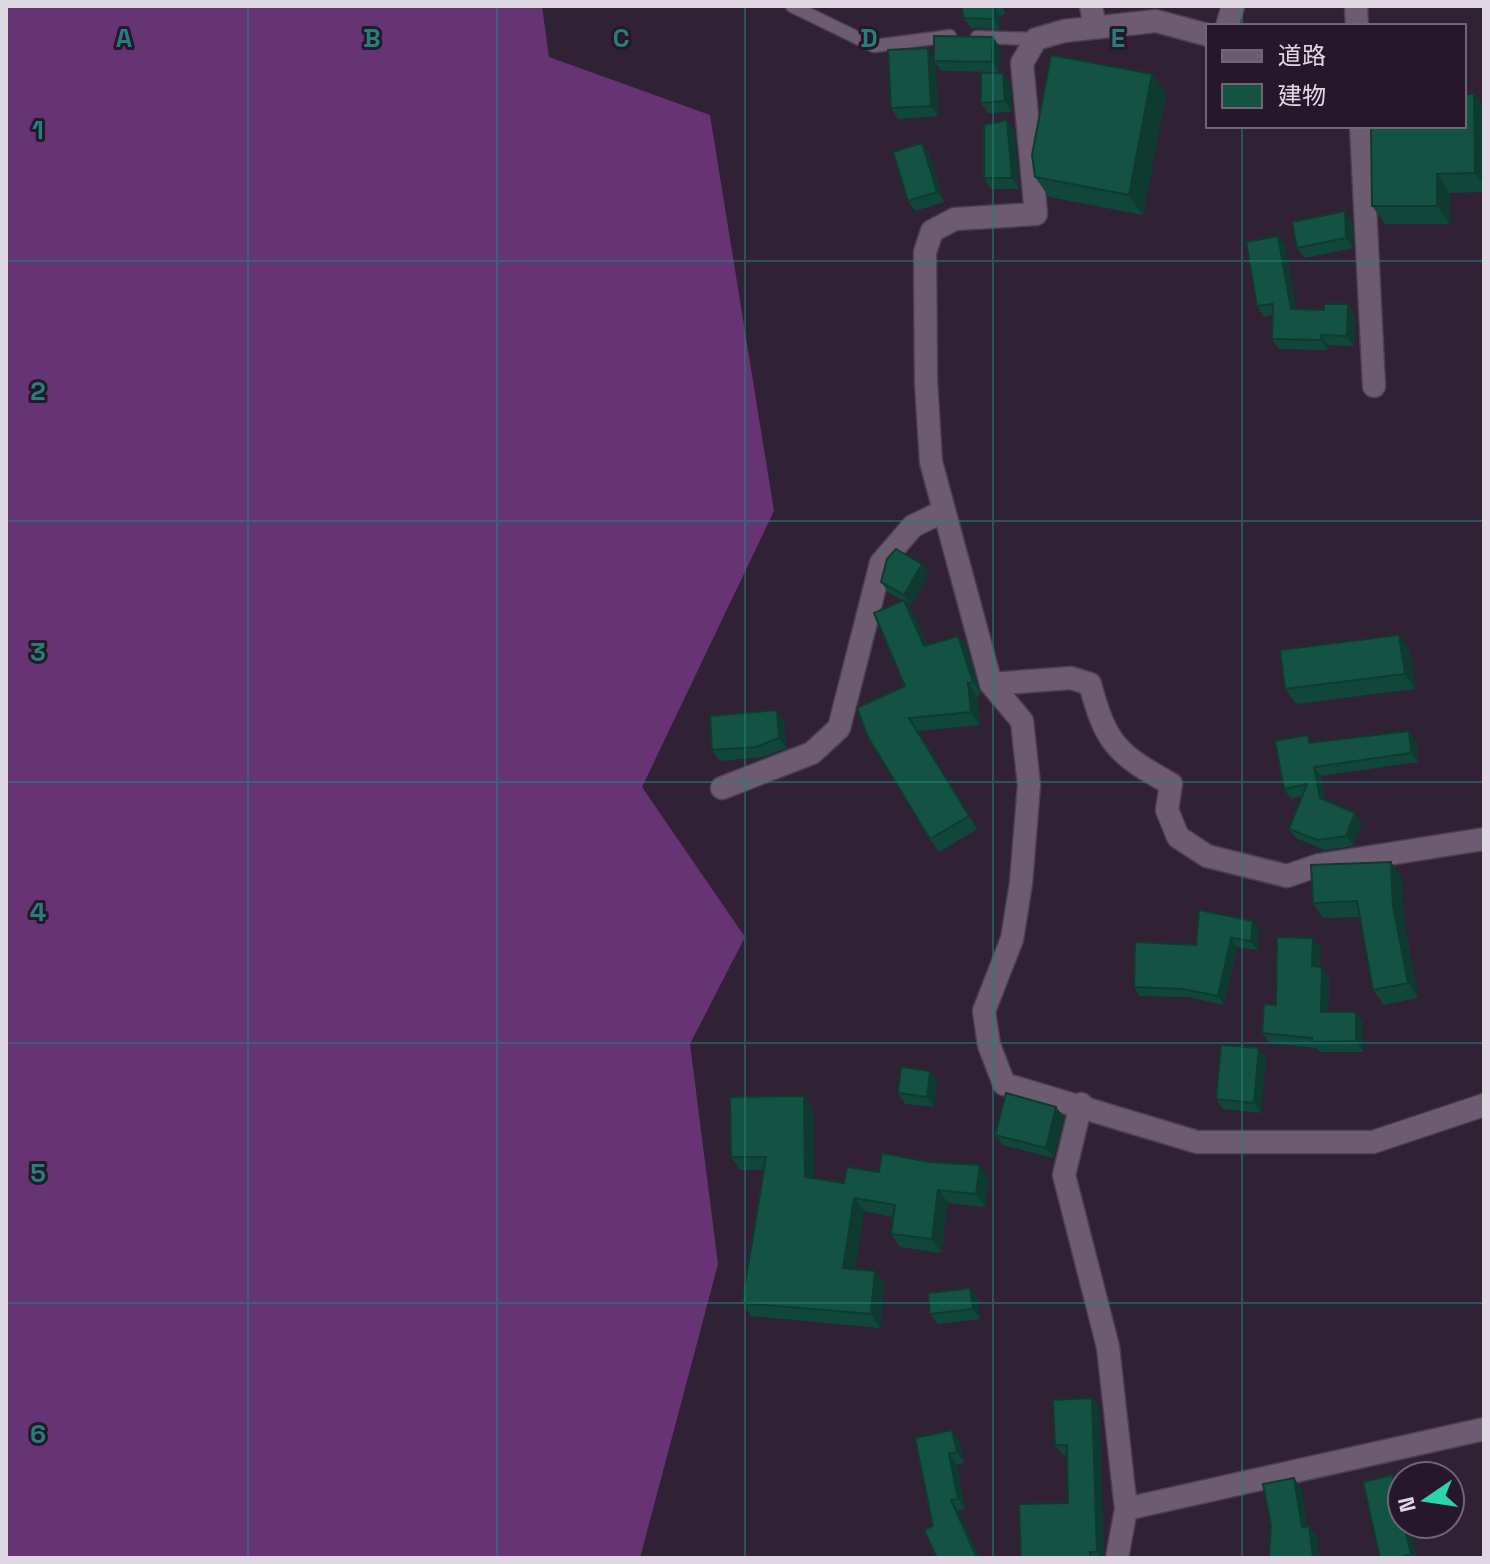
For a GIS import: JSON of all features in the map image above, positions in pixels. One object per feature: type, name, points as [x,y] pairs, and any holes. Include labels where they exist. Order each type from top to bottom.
[{"type":"street","points":[[1206,34],[1156,21],[1093,16],[1036,39],[1022,63],[1036,214],[955,219],[932,231],[925,252],[926,382],[931,462],[991,684],[1022,721],[1029,785],[1021,883],[1012,939],[984,1011],[989,1045],[1004,1084],[1081,1104],[1197,1142],[1373,1142],[1447,1114],[1484,1105]]},
{"type":"street","points":[[1361,128],[1374,386]]},
{"type":"street","points":[[722,788],[812,753],[839,728],[881,563],[913,526],[944,511]]},
{"type":"street","points":[[991,684],[1071,678],[1090,684],[1101,727],[1130,762],[1171,784],[1167,810],[1178,837],[1207,856],[1287,876],[1319,865],[1484,839]]},
{"type":"street","points":[[1081,1104],[1064,1175],[1108,1347],[1126,1509],[1117,1558]]},
{"type":"street","points":[[1126,1509],[1484,1429]]},
{"type":"lane","points":[[792,6],[874,46],[947,36],[1036,39]]},
{"type":"shaded area","points":[[6,6],[542,6],[549,57],[710,115],[774,511],[642,787],[745,937],[690,1044],[718,1264],[640,1558],[6,1558]]},
{"type":"building","points":[[961,6],[993,6],[993,19],[964,18]]},
{"type":"building","points":[[934,36],[993,37],[992,62],[934,61]]},
{"type":"building","points":[[928,48],[931,106],[891,108],[888,50]]},
{"type":"building","points":[[1051,55],[1152,74],[1129,195],[1035,177],[1032,155]]},
{"type":"building","points":[[981,73],[1003,73],[1005,101],[981,103]]},
{"type":"building","points":[[1466,94],[1474,94],[1475,173],[1437,174],[1437,206],[1372,206],[1371,128],[1466,128]]},
{"type":"building","points":[[1007,120],[1012,178],[984,178],[984,125]]},
{"type":"building","points":[[922,143],[937,192],[908,201],[893,152]]},
{"type":"building","points":[[1345,211],[1346,238],[1297,248],[1292,222]]},
{"type":"building","points":[[1278,236],[1291,309],[1324,310],[1324,304],[1348,304],[1347,336],[1321,335],[1321,340],[1272,339],[1273,304],[1257,306],[1246,242]]},
{"type":"building","points":[[896,549],[922,564],[904,595],[881,582],[887,559]]},
{"type":"building","points":[[904,600],[924,646],[958,636],[973,682],[968,683],[971,712],[909,718],[969,816],[930,839],[868,737],[857,708],[905,686],[874,613]]},
{"type":"building","points":[[1399,635],[1405,674],[1285,689],[1280,650]]},
{"type":"building","points":[[777,710],[779,738],[756,747],[712,750],[710,716]]},
{"type":"building","points":[[1409,731],[1411,753],[1314,767],[1320,798],[1355,813],[1346,836],[1317,840],[1289,829],[1307,784],[1284,789],[1275,741],[1308,735],[1309,743]]},
{"type":"building","points":[[1391,862],[1393,906],[1408,983],[1373,990],[1357,901],[1313,903],[1311,865]]},
{"type":"building","points":[[1199,910],[1253,921],[1251,941],[1231,938],[1218,996],[1183,989],[1134,987],[1135,942],[1196,945]]},
{"type":"building","points":[[1277,937],[1313,938],[1312,966],[1322,967],[1321,1012],[1356,1012],[1356,1041],[1312,1042],[1312,1038],[1262,1033],[1264,1004],[1276,1005]]},
{"type":"building","points":[[1221,1045],[1259,1048],[1254,1103],[1216,1099]]},
{"type":"building","points":[[901,1067],[930,1071],[927,1097],[898,1093]]},
{"type":"building","points":[[1006,1093],[1056,1107],[1046,1148],[995,1135]]},
{"type":"building","points":[[804,1096],[805,1177],[844,1183],[847,1167],[879,1172],[882,1153],[929,1162],[980,1165],[976,1194],[938,1190],[932,1239],[891,1234],[895,1205],[854,1198],[843,1268],[875,1271],[871,1314],[742,1303],[766,1157],[731,1157],[730,1097]]},
{"type":"building","points":[[970,1288],[973,1309],[930,1314],[928,1293]]},
{"type":"building","points":[[1092,1398],[1097,1552],[1090,1552],[1090,1558],[1021,1558],[1019,1504],[1068,1503],[1067,1445],[1055,1445],[1053,1400]]},
{"type":"building","points":[[952,1430],[957,1452],[949,1454],[958,1499],[951,1500],[977,1558],[937,1558],[924,1530],[933,1526],[915,1438]]},
{"type":"building","points":[[1386,1476],[1386,1540],[1408,1540],[1411,1554],[1380,1558],[1363,1482]]},
{"type":"building","points":[[1294,1478],[1302,1527],[1309,1526],[1313,1558],[1269,1558],[1271,1525],[1263,1484]]}]
